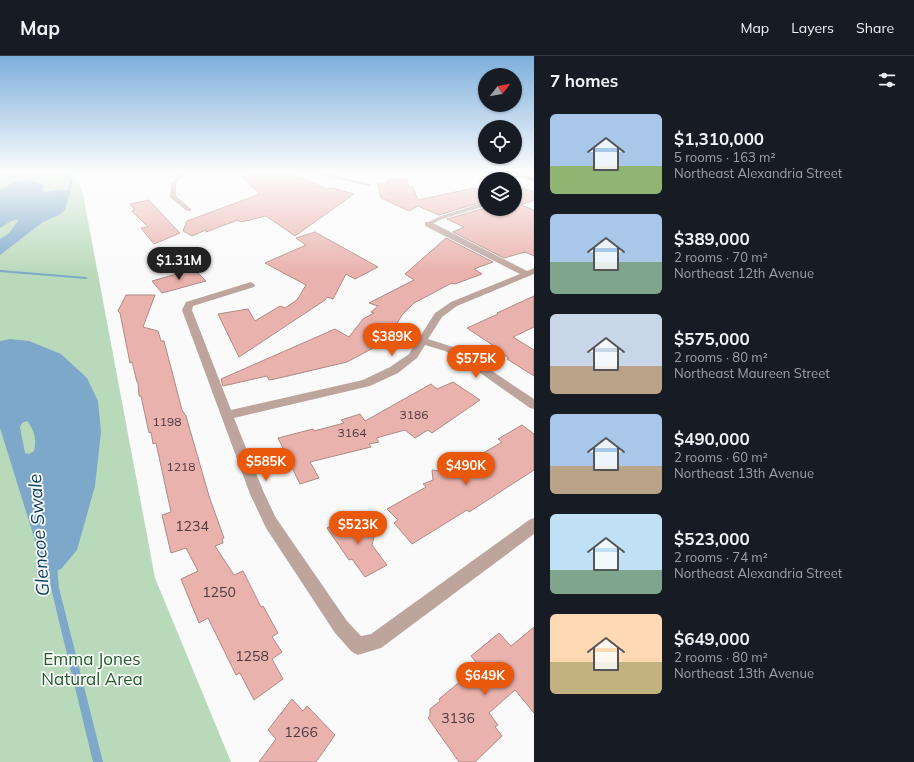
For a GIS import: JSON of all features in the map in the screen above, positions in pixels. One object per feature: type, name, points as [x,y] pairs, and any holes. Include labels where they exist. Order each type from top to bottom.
[{"type":"street","points":[[428,224],[530,273]]},
{"type":"street","points":[[227,415],[366,382],[394,370],[413,356],[438,315],[454,304],[530,273]]},
{"type":"street","points":[[251,285],[189,304],[189,317],[257,494],[271,523],[341,627],[358,646],[375,642],[534,525]]},
{"type":"street","points":[[424,340],[449,349],[473,363],[534,405]]},
{"type":"lane","points":[[185,207],[189,210]]},
{"type":"lane","points":[[428,224],[440,218],[476,207]]},
{"type":"green space","name":"Emma Jones Natural Area","points":[[0,207],[85,207],[155,578],[231,762],[0,762]]},
{"type":"water","points":[[0,207],[66,207],[65,210],[59,215],[43,222],[0,255],[0,239],[9,233],[19,220],[12,221],[0,228]]},
{"type":"water","points":[[10,339],[29,341],[61,354],[87,378],[98,401],[101,432],[95,486],[77,550],[61,569],[54,572],[47,570],[37,547],[0,428],[0,341]],"holes":[[[27,421],[33,431],[35,443],[34,451],[29,454],[25,453],[20,427],[22,423]]]},
{"type":"building","points":[[132,207],[155,207],[180,233],[154,244],[141,228],[148,227],[132,211],[134,209]]},
{"type":"building","points":[[225,207],[336,207],[295,236],[266,216],[241,222],[238,220],[192,236],[183,231],[187,221]]},
{"type":"building","points":[[400,207],[416,207],[409,211]]},
{"type":"building","points":[[420,207],[465,207],[439,215]]},
{"type":"building","points":[[522,207],[534,210],[534,256],[525,252],[504,258],[453,232],[464,227],[447,219],[478,210],[478,216],[522,216]]},
{"type":"building","points":[[315,232],[378,267],[355,279],[346,274],[333,299],[327,297],[325,300],[239,357],[218,314],[248,309],[255,321],[280,306],[285,308],[297,300],[306,285],[265,263],[306,245],[296,238]]},
{"type":"building","points":[[446,238],[493,262],[474,269],[482,274],[455,284],[452,283],[414,303],[402,315],[393,330],[389,329],[375,347],[347,362],[275,379],[269,380],[267,376],[223,386],[221,379],[335,329],[349,337],[363,319],[374,313],[371,312],[378,306],[369,303],[414,280],[405,274]]},
{"type":"building","points":[[194,269],[206,281],[162,293],[152,281]]},
{"type":"building","points":[[126,295],[155,295],[143,327],[158,331],[161,341],[164,341],[182,410],[186,416],[209,496],[224,538],[222,539],[223,543],[215,546],[234,575],[243,571],[261,607],[263,606],[278,633],[272,637],[282,652],[272,659],[283,679],[254,700],[240,673],[236,675],[208,618],[199,623],[181,579],[198,571],[186,548],[171,553],[162,515],[171,512],[156,443],[153,444],[151,432],[149,433],[141,396],[139,396],[138,382],[132,362],[130,363],[120,313],[118,311]]},
{"type":"building","points":[[534,296],[534,327],[513,337],[534,350],[534,376],[507,359],[509,358],[498,351],[500,350],[467,328]]},
{"type":"building","points":[[453,382],[480,400],[432,433],[428,430],[415,438],[405,430],[376,438],[379,442],[369,444],[371,447],[310,462],[319,478],[300,484],[278,438],[344,423],[341,420],[360,414],[365,421],[431,384],[437,389]]},
{"type":"building","points":[[522,425],[534,434],[534,470],[469,512],[467,510],[412,544],[394,523],[398,520],[387,509],[426,487],[423,484],[433,480],[432,470],[451,472],[502,442],[498,439]]},
{"type":"building","points":[[351,516],[359,527],[375,532],[372,545],[387,565],[365,577],[352,559],[349,560],[327,528]]},
{"type":"building","points":[[534,627],[534,713],[515,690],[489,713],[498,725],[495,727],[502,736],[475,762],[459,762],[428,718],[430,715],[430,709],[440,701],[439,699],[479,666],[471,656],[499,633],[511,646]]},
{"type":"building","points":[[292,699],[303,711],[307,706],[335,735],[316,762],[259,762],[276,739],[268,730]]},
{"type":"waterway","points":[[0,271],[86,278]]},
{"type":"waterway","name":"Glencoe Swale","points":[[53,566],[55,588],[98,762]]}]
